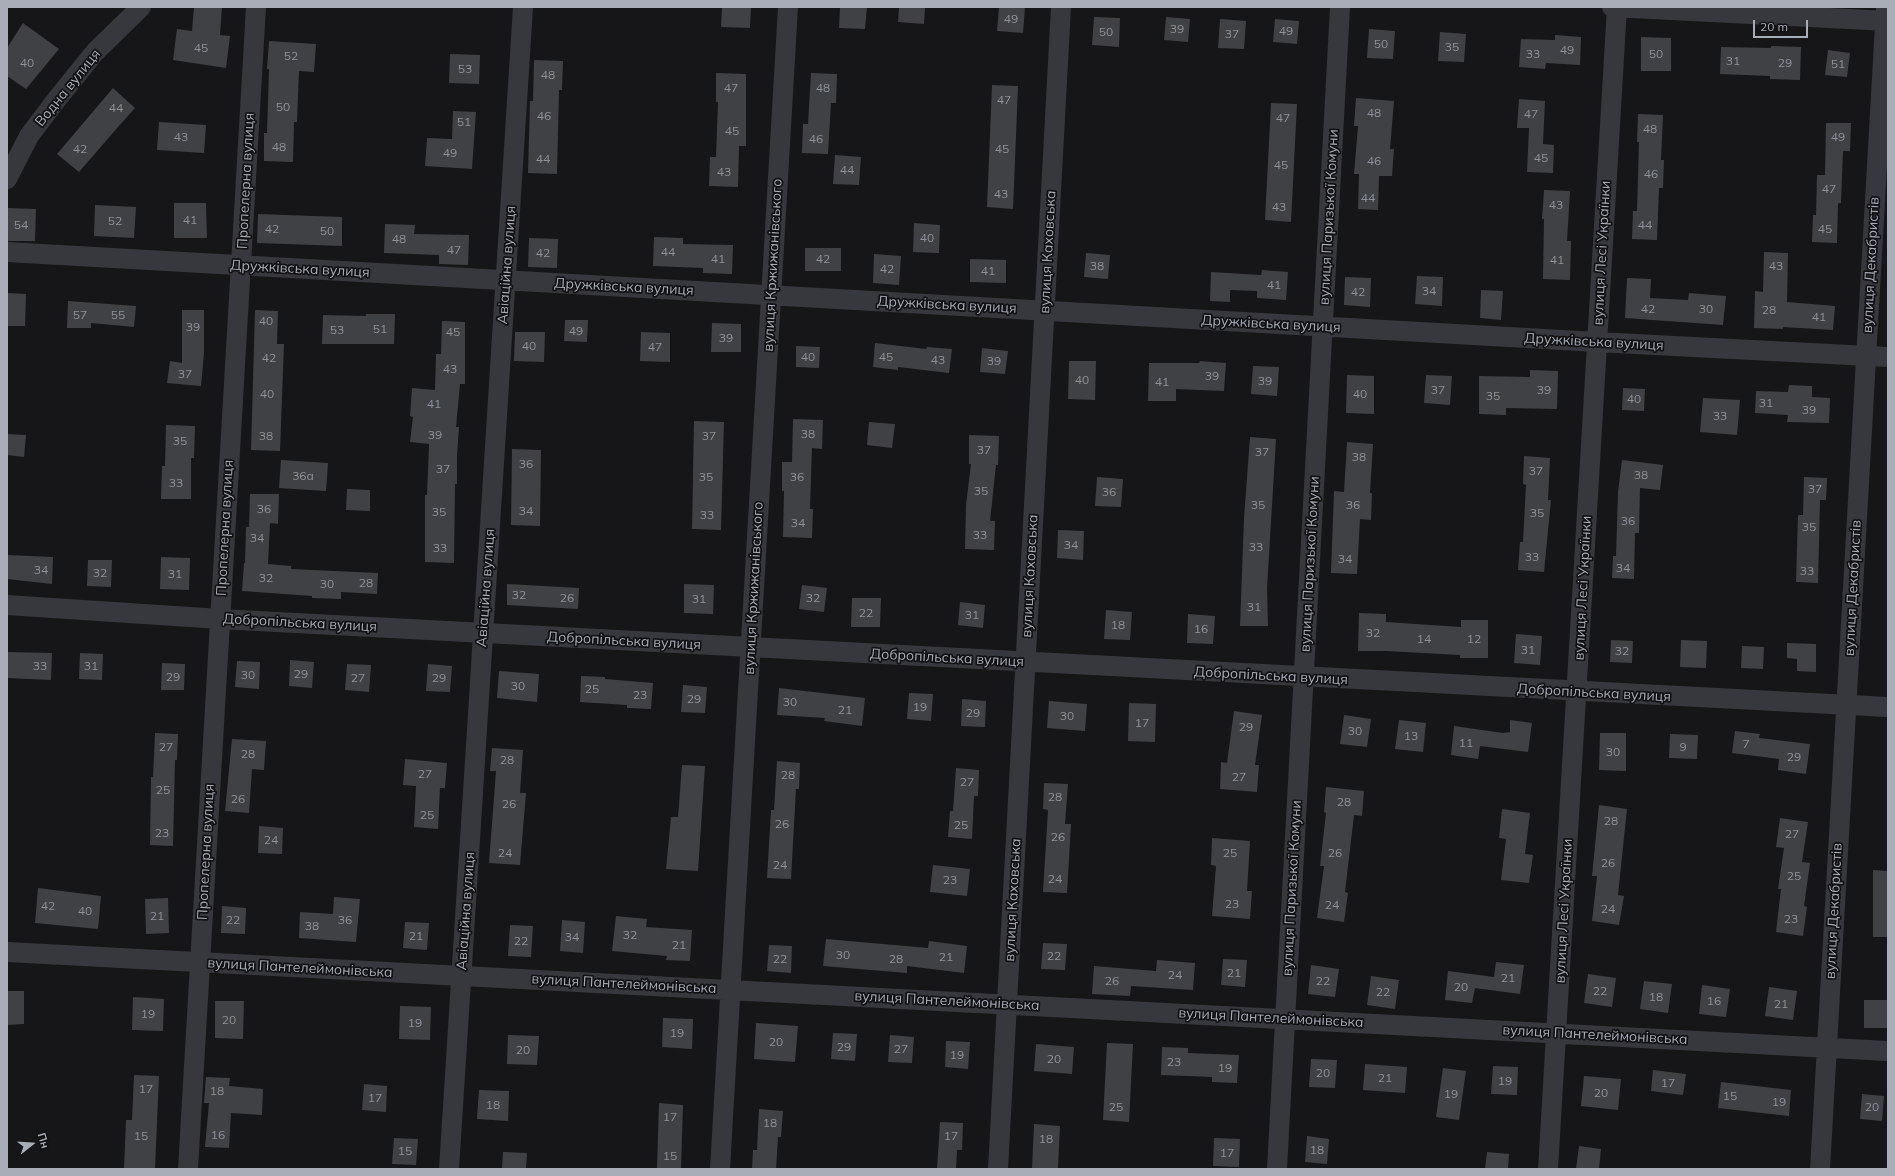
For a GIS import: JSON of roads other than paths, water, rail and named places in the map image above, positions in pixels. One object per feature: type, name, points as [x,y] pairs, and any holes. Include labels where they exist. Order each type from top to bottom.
[{"type":"street","name":"Водна вулиця","points":[[7,179],[29,136],[57,99],[95,52],[141,7]]},
{"type":"street","name":"Пропелерна вулиця","points":[[188,1169],[256,7]]},
{"type":"street","name":"Авіаційна вулиця","points":[[450,1169],[523,7]]},
{"type":"street","name":"вулиця Кржижанівського","points":[[720,1169],[788,7]]},
{"type":"street","name":"вулиця Каховська","points":[[998,1169],[1061,7]]},
{"type":"street","name":"вулиця Паризької Комуни","points":[[1277,1169],[1340,7]]},
{"type":"street","points":[[1612,7],[1886,16]]},
{"type":"street","name":"вулиця Лесі Українки","points":[[1548,1169],[1617,7]]},
{"type":"street","name":"вулиця Декабристів","points":[[1820,1169],[1886,16]]},
{"type":"street","name":"Дружківська вулиця","points":[[7,252],[1323,327],[1888,357]]},
{"type":"street","name":"Добропільська вулиця","points":[[7,605],[220,619],[1576,692],[1888,707]]},
{"type":"street","name":"вулиця Пантелеймонівська","points":[[7,952],[1888,1051]]}]
